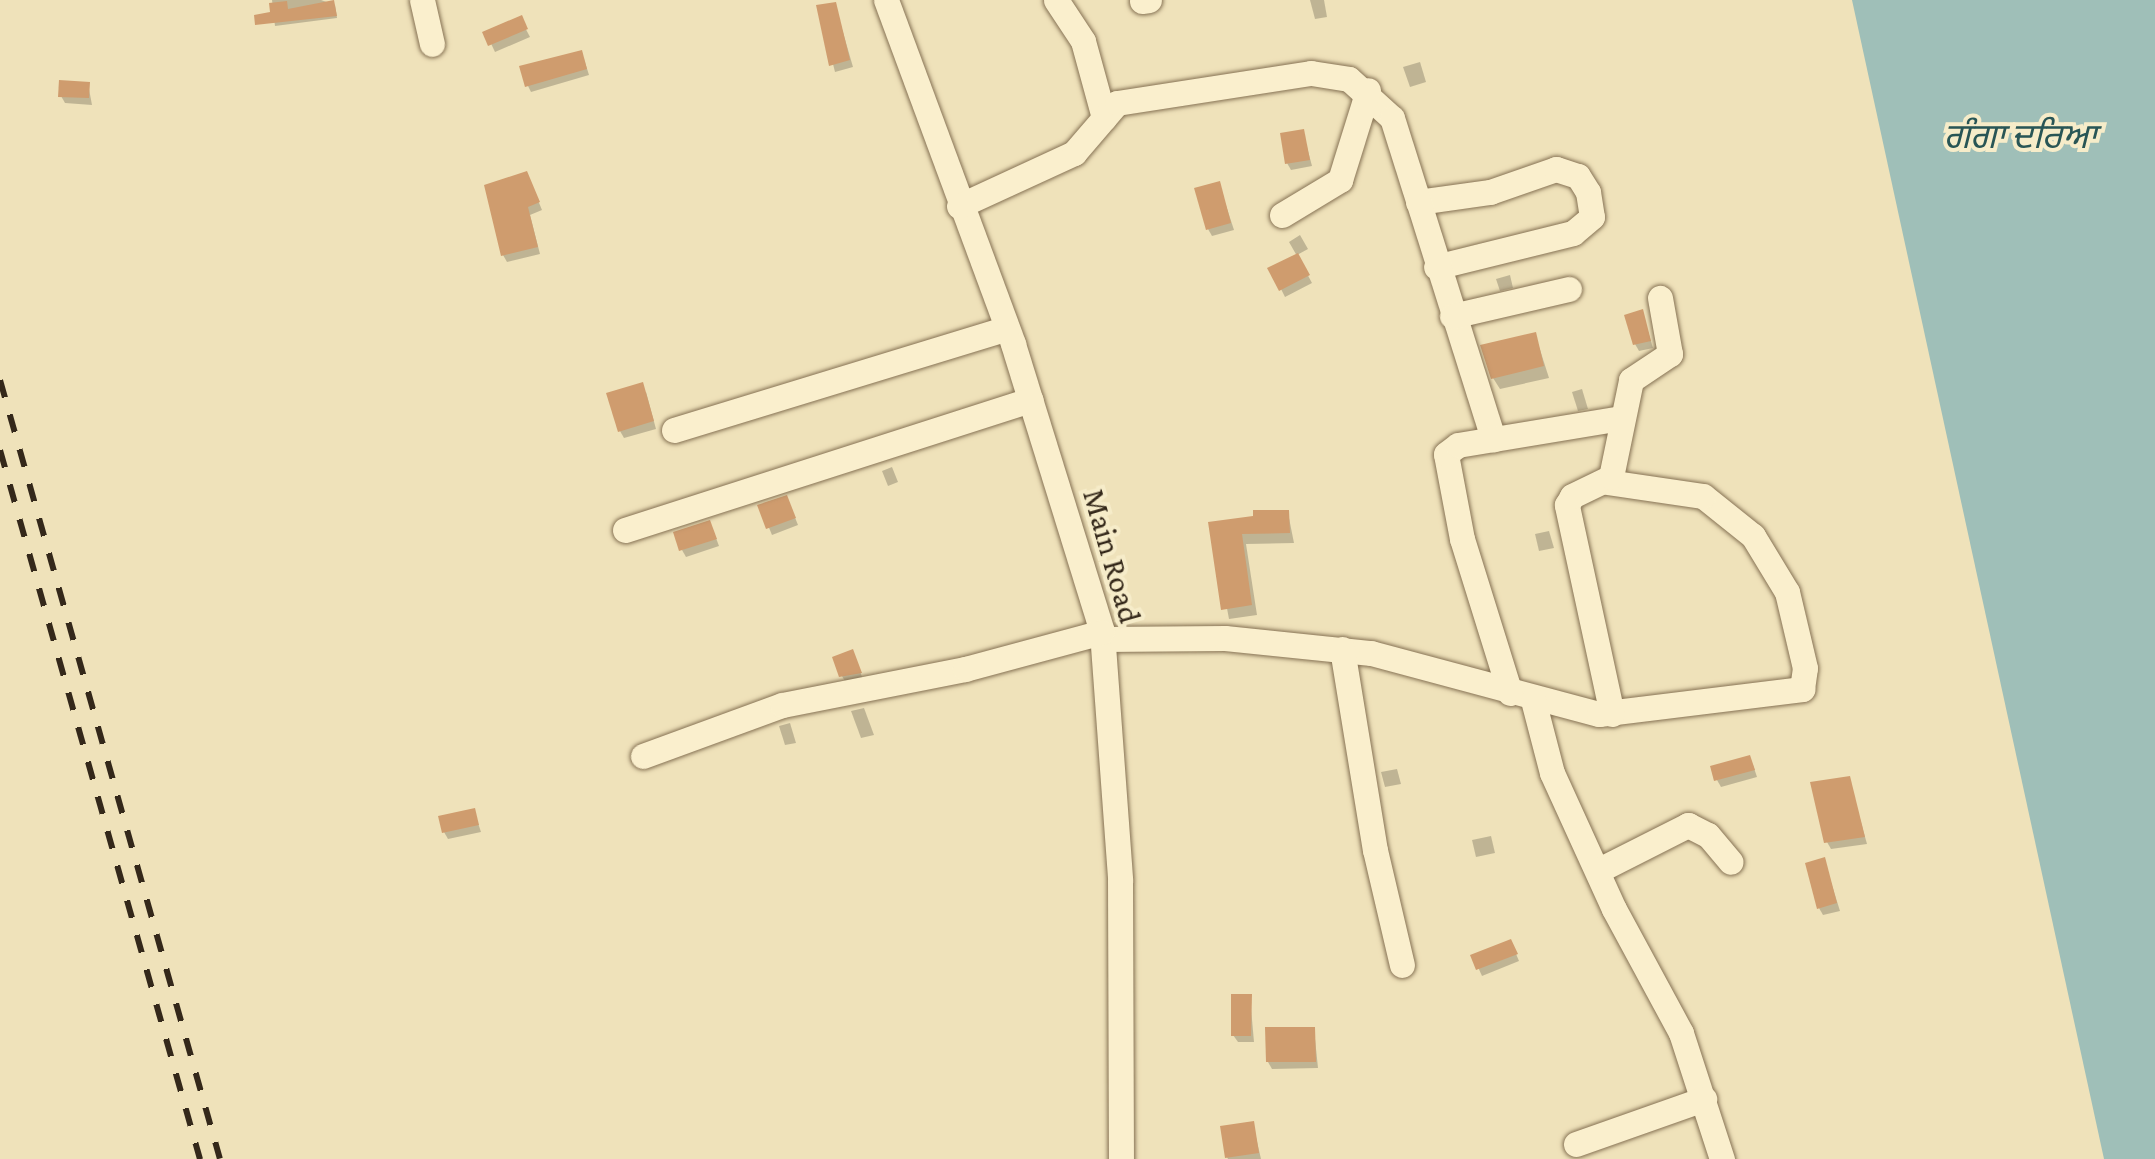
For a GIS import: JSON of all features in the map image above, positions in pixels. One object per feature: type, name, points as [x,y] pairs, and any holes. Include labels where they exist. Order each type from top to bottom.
[{"type":"street","points":[[422,0],[432,44]]},
{"type":"street","name":"Main Road","points":[[886,0],[1007,328],[1103,636],[1120,880],[1121,1159]]},
{"type":"street","points":[[1056,0],[1083,41],[1104,118]]},
{"type":"street","points":[[1142,1],[1149,0]]},
{"type":"street","points":[[960,206],[1074,153],[1104,118],[1126,100],[1311,74],[1368,90],[1392,118],[1493,440]]},
{"type":"street","points":[[1282,215],[1340,180],[1368,90]]},
{"type":"street","points":[[1418,202],[1490,192],[1556,168],[1578,176],[1588,192],[1592,217],[1573,233],[1436,267]]},
{"type":"street","points":[[1452,316],[1569,289]]},
{"type":"street","points":[[1607,482],[1630,380],[1672,350],[1660,298]]},
{"type":"street","points":[[674,430],[1007,328]]},
{"type":"street","points":[[625,530],[1031,400]]},
{"type":"street","points":[[1621,418],[1452,447],[1446,458],[1462,539],[1521,696],[1552,773],[1671,1009],[1722,1159]]},
{"type":"street","points":[[644,756],[782,705],[965,669],[1103,636],[1225,638],[1403,658],[1521,696],[1612,714],[1789,695],[1806,678],[1787,592],[1753,536],[1703,496],[1607,482],[1577,493],[1566,505],[1612,714]]},
{"type":"street","points":[[1342,650],[1374,850],[1402,965]]},
{"type":"street","points":[[1599,870],[1688,825],[1708,835],[1731,862]]},
{"type":"street","points":[[1576,1144],[1704,1099]]},
{"type":"water","name":"ਗੰਗਾ ਦਰਿਆ","points":[[1852,0],[2155,0],[2155,1159],[2104,1159]]},
{"type":"building","points":[[334,0],[337,16],[255,25],[254,15],[270,12],[269,3],[287,1],[288,9]]},
{"type":"building","points":[[836,2],[850,60],[829,66],[816,5]]},
{"type":"building","points":[[522,15],[528,29],[488,46],[482,32]]},
{"type":"building","points":[[582,50],[587,69],[525,87],[519,66]]},
{"type":"building","points":[[59,80],[90,82],[89,98],[58,97]]},
{"type":"building","points":[[1304,129],[1310,160],[1285,164],[1280,133]]},
{"type":"building","points":[[527,171],[540,202],[528,207],[538,247],[501,256],[484,185]]},
{"type":"building","points":[[1220,181],[1231,223],[1206,230],[1194,188]]},
{"type":"building","points":[[1298,253],[1310,275],[1279,291],[1267,268]]},
{"type":"building","points":[[1643,309],[1651,341],[1633,345],[1624,315]]},
{"type":"building","points":[[1536,332],[1544,366],[1491,379],[1480,345]]},
{"type":"building","points":[[643,382],[654,421],[618,432],[606,393]]},
{"type":"building","points":[[787,495],[796,518],[766,529],[757,505]]},
{"type":"building","points":[[1253,510],[1289,510],[1290,533],[1242,534],[1252,605],[1221,610],[1208,522],[1253,516]]},
{"type":"building","points":[[710,520],[717,539],[679,551],[673,532]]},
{"type":"building","points":[[853,649],[862,673],[839,677],[832,657]]},
{"type":"building","points":[[1750,755],[1755,770],[1714,781],[1710,766]]},
{"type":"building","points":[[1850,776],[1865,837],[1824,843],[1810,782]]},
{"type":"building","points":[[475,808],[479,825],[442,833],[438,816]]},
{"type":"building","points":[[1825,857],[1837,903],[1817,909],[1805,863]]},
{"type":"building","points":[[1511,939],[1518,954],[1476,970],[1470,955]]},
{"type":"building","points":[[1231,994],[1252,994],[1251,1036],[1231,1036]]},
{"type":"building","points":[[1265,1027],[1315,1027],[1316,1062],[1266,1062]]},
{"type":"building","points":[[1254,1121],[1259,1153],[1225,1158],[1220,1126]]},
{"type":"railway","points":[[0,380],[220,1159]]},
{"type":"railway","points":[[0,450],[200,1159]]}]
